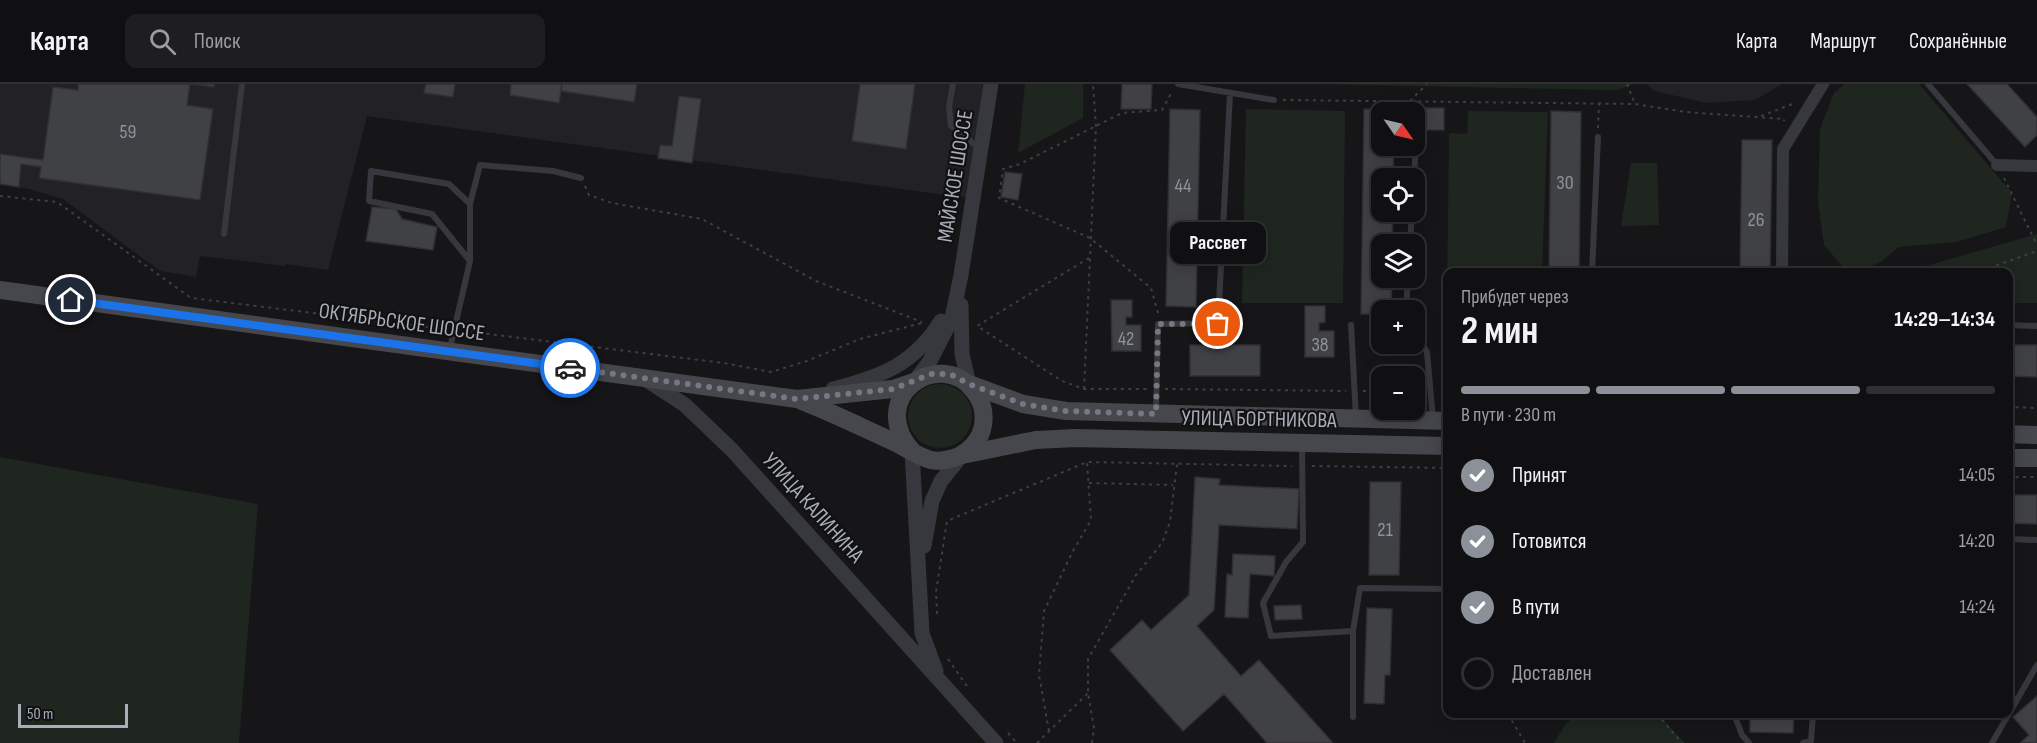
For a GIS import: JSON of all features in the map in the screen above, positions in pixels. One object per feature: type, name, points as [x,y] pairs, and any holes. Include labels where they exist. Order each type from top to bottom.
[{"type":"main road","name":"ОКТЯБРЬСКОЕ ШОССЕ","points":[[0,290],[797,399],[830,411],[912,451]]},
{"type":"main road","points":[[931,374],[950,374],[969,384],[980,398],[984,414],[982,429],[975,444],[962,455],[946,460],[932,460],[912,451],[903,441],[898,428],[897,411],[902,395],[914,382],[931,374]]},
{"type":"main road","name":"ОКТЯБРЬСКОЕ ШОССЕ","points":[[797,399],[893,389],[914,382]]},
{"type":"main road","name":"УЛИЦА БОРТНИКОВА","points":[[969,384],[1023,404],[1066,411],[1440,420]]},
{"type":"main road","points":[[2013,434],[2037,435]]},
{"type":"main road","name":"УЛИЦА БОРТНИКОВА","points":[[962,455],[1036,440],[1075,438],[1443,446]]},
{"type":"main road","points":[[2013,458],[2037,458]]},
{"type":"street","name":"МАЙСКОЕ ШОССЕ","points":[[914,382],[930,361],[952,318],[961,275],[991,84]]},
{"type":"street","points":[[1782,268],[1783,149],[1823,84]]},
{"type":"street","points":[[1997,165],[2037,166]]},
{"type":"street","name":"МАЙСКОЕ ШОССЕ","points":[[961,275],[962,354],[969,384]]},
{"type":"street","name":"МАЙСКОЕ ШОССЕ","points":[[797,399],[863,382],[897,367],[917,352],[933,335],[955,299],[961,275]]},
{"type":"street","name":"УЛИЦА КАЛИНИНА","points":[[644,378],[686,405],[732,450],[996,743]]},
{"type":"street","name":"УЛИЦА КАЛИНИНА","points":[[912,451],[922,633],[940,679]]},
{"type":"street","name":"УЛИЦА КАЛИНИНА","points":[[919,575],[932,501],[941,482],[962,455]]},
{"type":"lane","points":[[224,234],[242,84]]},
{"type":"lane","points":[[953,84],[949,107],[951,126],[980,149]]},
{"type":"lane","points":[[1177,84],[1274,100]]},
{"type":"lane","points":[[1928,84],[1997,165]]},
{"type":"lane","points":[[1156,414],[1158,324],[1218,324],[1230,94]]},
{"type":"lane","points":[[1593,268],[1598,137]]},
{"type":"lane","points":[[449,352],[470,261],[470,204],[480,165],[553,171],[581,178]]},
{"type":"lane","points":[[470,204],[449,184],[371,171],[369,201],[432,214],[470,261]]},
{"type":"lane","points":[[1351,325],[1356,418]]},
{"type":"lane","points":[[2013,325],[2037,326]]},
{"type":"lane","points":[[1425,349],[1440,420]]},
{"type":"lane","points":[[1302,443],[1303,542],[1286,562],[1263,603],[1271,636],[1353,631]]},
{"type":"lane","points":[[2013,539],[2037,540]]},
{"type":"lane","points":[[1353,717],[1353,631],[1360,588],[1443,589]]},
{"type":"lane","points":[[2013,707],[2037,665]]},
{"type":"lane","points":[[1736,718],[1742,735],[1749,743]]},
{"type":"lane","points":[[1803,743],[1811,741],[1813,718]]},
{"type":"lane","points":[[1992,743],[2006,718]]},
{"type":"path","points":[[1084,389],[1096,126],[1093,84]]},
{"type":"path","points":[[1158,324],[1158,311],[1152,288],[1090,238],[999,198],[1003,169],[1020,164],[1122,113],[1162,110],[1177,84]]},
{"type":"path","points":[[1274,100],[1408,102],[1427,84]]},
{"type":"path","points":[[1627,84],[1635,104]]},
{"type":"path","points":[[1758,117],[1816,95]]},
{"type":"path","points":[[1425,102],[1635,104],[1686,112],[1784,119],[1783,149]]},
{"type":"path","points":[[1598,137],[1599,104]]},
{"type":"path","points":[[1997,165],[2037,245]]},
{"type":"path","points":[[581,178],[589,195],[612,203],[702,219],[816,281],[923,323]]},
{"type":"path","points":[[1989,268],[2037,251]]},
{"type":"path","points":[[1089,258],[977,326],[1062,381],[1084,389],[1371,391]]},
{"type":"path","points":[[2013,407],[2037,408]]},
{"type":"path","points":[[938,623],[936,592],[947,521],[1087,462],[1443,468]]},
{"type":"path","points":[[1049,731],[1039,675],[1044,611],[1091,520],[1087,462]]},
{"type":"path","points":[[1092,743],[1094,728],[1088,693],[1088,659],[1136,575],[1162,543],[1170,522],[1177,464]]},
{"type":"path","points":[[2013,477],[2037,477]]},
{"type":"path","points":[[1089,483],[1174,485]]},
{"type":"path","points":[[944,652],[975,695]]},
{"type":"path","points":[[1037,743],[1088,693]]},
{"type":"path","points":[[1510,718],[1525,743]]},
{"type":"path","points":[[1661,718],[1683,743]]},
{"type":"path","points":[[1003,727],[1017,743]]},
{"type":"shaded area","points":[[0,84],[983,84],[968,198],[367,116],[328,270],[200,256],[196,277],[160,271],[63,199],[29,189],[0,185]]},
{"type":"shaded area","points":[[1025,84],[1083,84],[1083,118],[1018,153]]},
{"type":"shaded area","points":[[1312,84],[1634,84],[1616,90]]},
{"type":"shaded area","points":[[1647,84],[1782,84],[1755,100],[1707,103],[1654,91]]},
{"type":"shaded area","points":[[1845,84],[1919,84],[2012,193],[2006,227],[1956,242],[1899,247],[1882,261],[1868,268],[1844,268],[1824,245],[1818,202],[1820,129],[1834,93]]},
{"type":"shaded area","points":[[1246,109],[1345,111],[1343,303],[1242,303]]},
{"type":"shaded area","points":[[1468,111],[1548,112],[1542,268],[1447,268],[1449,133],[1467,134]]},
{"type":"shaded area","points":[[1631,163],[1657,163],[1659,225],[1621,226]]},
{"type":"shaded area","points":[[2037,234],[2037,303],[2013,303],[2013,268],[1919,268]]},
{"type":"shaded area","points":[[940,384],[958,390],[966,398],[972,416],[966,434],[958,442],[940,448],[922,442],[914,434],[908,416],[914,398],[922,390]]},
{"type":"shaded area","points":[[0,457],[258,504],[239,743],[0,743]]},
{"type":"shaded area","points":[[1573,718],[1662,718],[1685,743],[1554,743],[1565,725]]},
{"type":"shaded area","points":[[1835,718],[1891,718],[1891,719]]},
{"type":"building","points":[[78,84],[190,84],[187,105],[213,109],[200,200],[39,178],[41,167],[21,164],[19,187],[0,184],[0,154],[43,160],[53,87],[78,90]]},
{"type":"building","points":[[190,84],[214,84],[214,87]]},
{"type":"building","points":[[426,84],[455,84],[453,97],[424,93]]},
{"type":"building","points":[[511,84],[562,84],[559,103],[510,95]]},
{"type":"building","points":[[562,84],[637,84],[634,102],[561,91]]},
{"type":"building","points":[[860,84],[915,84],[906,149],[852,141]]},
{"type":"building","points":[[1122,84],[1152,84],[1151,109],[1121,109]]},
{"type":"building","points":[[1967,84],[2007,84],[2037,117],[2037,135],[2025,147]]},
{"type":"building","points":[[679,96],[701,99],[692,163],[658,158],[660,145],[672,146]]},
{"type":"building","points":[[1425,108],[1444,108],[1444,130],[1425,130]]},
{"type":"building","points":[[1170,109],[1200,110],[1196,307],[1166,306]]},
{"type":"building","points":[[1364,109],[1371,109],[1371,156],[1394,156],[1393,168],[1371,168],[1371,222],[1393,222],[1392,234],[1371,234],[1371,288],[1392,288],[1391,300],[1371,300],[1371,314],[1361,314]]},
{"type":"building","points":[[1551,111],[1581,112],[1579,268],[1549,268]]},
{"type":"building","points":[[1742,140],[1772,140],[1770,268],[1740,268]]},
{"type":"building","points":[[1005,172],[1022,174],[1018,200],[1001,197]]},
{"type":"building","points":[[372,207],[396,209],[402,219],[437,227],[433,250],[366,241]]},
{"type":"building","points":[[1111,300],[1132,300],[1132,317],[1126,317],[1126,325],[1141,325],[1141,351],[1112,351]]},
{"type":"building","points":[[1305,306],[1325,306],[1325,322],[1319,323],[1319,331],[1334,331],[1334,357],[1305,357]]},
{"type":"building","points":[[1190,345],[1260,345],[1260,376],[1190,376]]},
{"type":"building","points":[[2013,345],[2037,345],[2037,377],[2013,376]]},
{"type":"building","points":[[1195,477],[1220,479],[1219,485],[1299,489],[1297,529],[1219,525],[1214,610],[1197,626],[1241,676],[1259,660],[1333,743],[1267,743],[1224,694],[1183,731],[1110,650],[1142,620],[1151,630],[1189,595]]},
{"type":"building","points":[[1370,482],[1401,482],[1399,575],[1369,575]]},
{"type":"building","points":[[2013,495],[2037,495],[2037,524],[2013,523]]},
{"type":"building","points":[[1233,554],[1275,556],[1274,576],[1250,574],[1248,618],[1225,617],[1227,574],[1232,575]]},
{"type":"building","points":[[1301,605],[1302,619],[1275,620],[1274,606]]},
{"type":"building","points":[[1367,608],[1392,609],[1390,675],[1385,675],[1384,704],[1364,703]]},
{"type":"building","points":[[2037,696],[2037,743],[2020,743],[2029,735],[2013,717]]},
{"type":"building","points":[[1750,718],[1794,718],[1793,733],[1750,732]]},
{"type":"way so far","points":[[570,368],[797,399],[893,389],[931,374],[950,374],[969,384],[1023,404],[1066,411],[1156,414],[1158,324],[1218,324]]},
{"type":"place","name":"Рассвет","points":[[1218,324]]},
{"type":"route","points":[[71,300],[570,368]]}]
